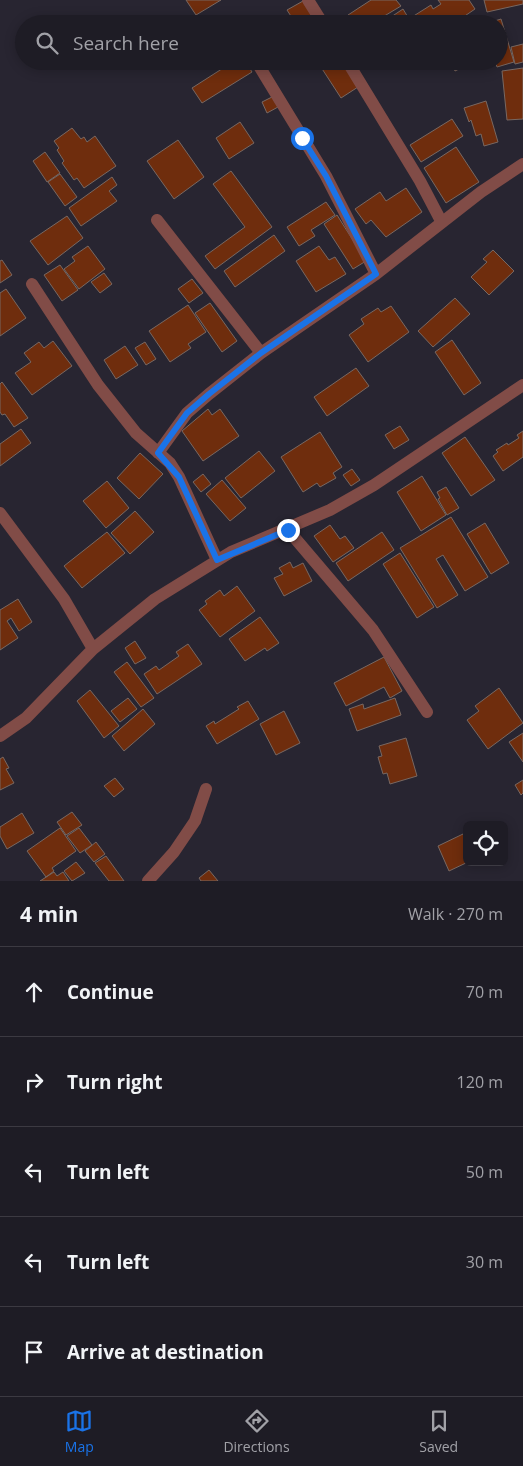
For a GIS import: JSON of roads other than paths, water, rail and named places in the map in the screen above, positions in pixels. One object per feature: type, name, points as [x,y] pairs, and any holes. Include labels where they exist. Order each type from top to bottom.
[{"type":"street","points":[[308,0],[317,15]]},
{"type":"street","points":[[261,70],[326,176],[376,274]]},
{"type":"street","points":[[352,70],[420,181],[441,222]]},
{"type":"street","points":[[158,453],[187,413],[261,353],[376,274],[441,222],[523,164]]},
{"type":"street","points":[[157,220],[261,353]]},
{"type":"street","points":[[32,284],[98,385],[136,433],[158,453],[179,477],[217,560]]},
{"type":"street","points":[[0,736],[26,718],[93,649],[155,599],[217,560],[330,510],[374,485],[523,385]]},
{"type":"street","points":[[0,513],[64,599],[93,649]]},
{"type":"street","points":[[288,530],[373,630],[428,712]]},
{"type":"street","points":[[148,881],[174,852],[195,821],[206,789]]}]
